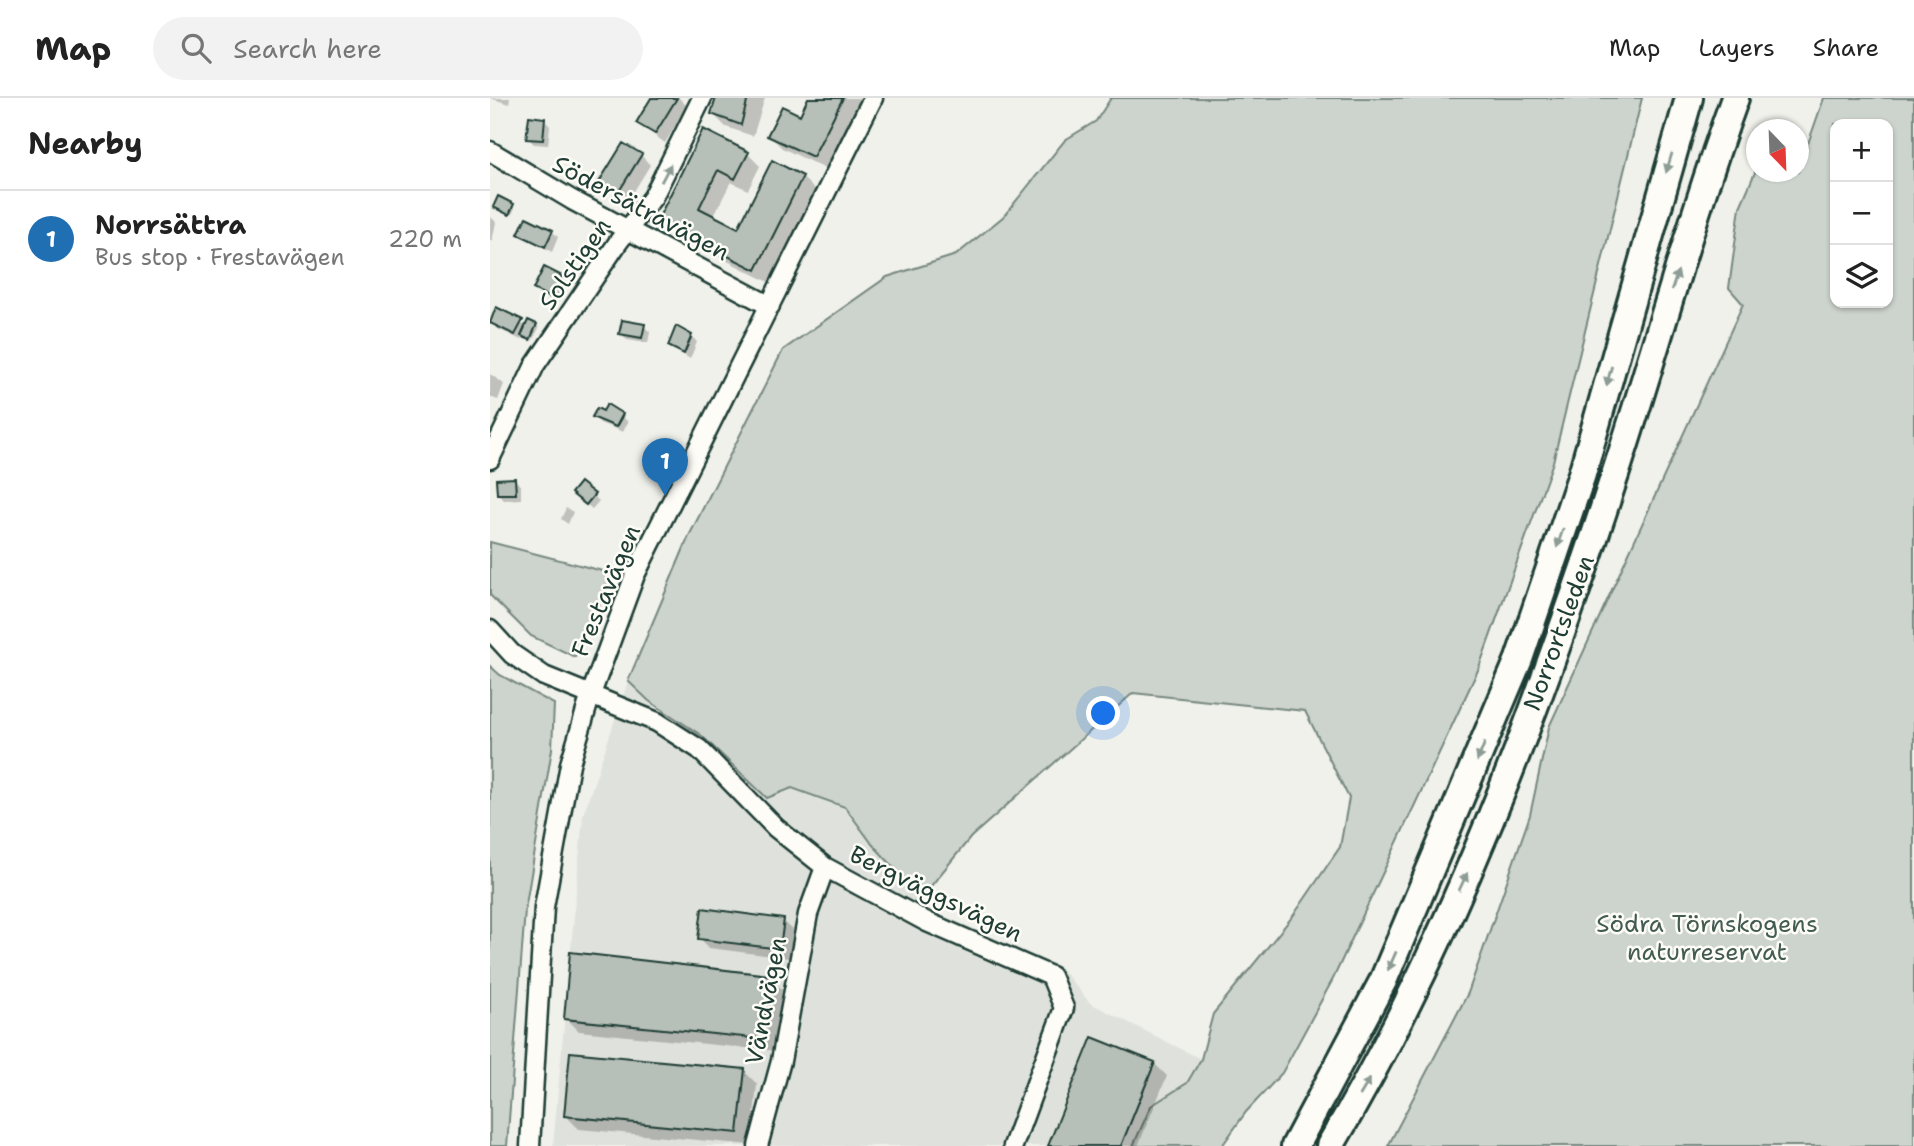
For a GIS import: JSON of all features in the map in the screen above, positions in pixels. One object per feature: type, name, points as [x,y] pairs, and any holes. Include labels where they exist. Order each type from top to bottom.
[{"type":"highway","name":"Norrortsleden","points":[[1295,1146],[1383,981],[1519,659],[1598,418],[1689,98]]},
{"type":"highway","name":"Norrortsleden","points":[[1330,1146],[1372,1074],[1474,858],[1548,669],[1613,482],[1654,345],[1735,98]]},
{"type":"street","name":"Solstigen","points":[[490,459],[536,365],[653,197],[702,98]]},
{"type":"street","name":"Frestavägen","points":[[530,1146],[544,906],[570,764],[590,697],[635,575],[873,98]]},
{"type":"street","name":"Södersätravägen","points":[[490,152],[770,306]]},
{"type":"street","name":"Bergväggsvägen","points":[[490,630],[512,654],[544,676],[590,697],[657,722],[699,750],[776,828],[825,867],[927,922],[1051,976],[1063,1008],[1013,1146]]},
{"type":"street","name":"Vändvägen","points":[[758,1146],[781,1060],[808,914],[825,867]]},
{"type":"shaded area","points":[[628,681],[649,701],[701,735],[766,797],[792,788],[845,807],[873,845],[922,897],[919,905],[1060,967],[1090,1003],[1201,1059],[1187,1083],[1151,1106],[1133,1146],[553,1146],[583,815]]},
{"type":"green space","points":[[1111,98],[1642,98],[1553,462],[1478,670],[1333,979],[1282,1073],[1246,1112],[1222,1146],[1133,1146],[1151,1106],[1187,1083],[1201,1059],[1213,1014],[1293,916],[1340,847],[1349,798],[1305,711],[1133,693],[971,837],[922,897],[873,845],[845,807],[792,788],[767,798],[701,735],[649,701],[628,681],[689,536],[783,350],[887,277],[956,255],[1004,216],[1065,140],[1096,121]]},
{"type":"green space","name":"Södra Törnskogens naturreservat","points":[[1824,98],[1914,98],[1914,1146],[1388,1146],[1468,993],[1530,815],[1549,727],[1743,304],[1729,288],[1740,207],[1751,182],[1809,182],[1809,141]]},
{"type":"green space","points":[[490,542],[614,574],[575,657],[531,636],[490,595]]},
{"type":"green space","points":[[490,666],[500,675],[554,704],[552,749],[525,910],[507,1146],[490,1146]]},
{"type":"building","points":[[651,98],[677,98],[655,134],[636,123]]},
{"type":"building","points":[[716,98],[748,98],[741,125],[711,114]]},
{"type":"building","points":[[808,98],[843,98],[813,157],[767,136],[782,106],[800,115]]},
{"type":"building","points":[[529,116],[545,118],[543,140],[526,139]]},
{"type":"building","points":[[703,129],[749,152],[735,179],[718,170],[699,208],[738,228],[772,160],[803,176],[756,270],[657,221]]},
{"type":"building","points":[[623,143],[642,154],[618,193],[599,182]]},
{"type":"building","points":[[498,196],[514,204],[509,215],[493,207]]},
{"type":"building","points":[[526,217],[553,230],[545,247],[518,234]]},
{"type":"building","points":[[544,267],[562,276],[551,298],[533,289]]},
{"type":"building","points":[[496,307],[523,320],[515,335],[490,323]]},
{"type":"building","points":[[528,320],[537,324],[530,340],[521,336]]},
{"type":"building","points":[[622,320],[645,324],[642,338],[619,334]]},
{"type":"building","points":[[676,326],[692,335],[684,354],[668,346]]},
{"type":"building","points":[[607,404],[623,414],[616,427],[592,417],[597,408],[603,411]]},
{"type":"building","points":[[515,478],[516,494],[497,494],[496,479]]},
{"type":"building","points":[[580,482],[595,494],[586,505],[571,493]]},
{"type":"building","points":[[702,908],[784,919],[780,949],[698,939]]},
{"type":"building","points":[[570,952],[769,975],[763,1039],[564,1019]]},
{"type":"building","points":[[1092,1037],[1155,1062],[1121,1146],[1048,1146]]},
{"type":"building","points":[[570,1052],[745,1069],[738,1133],[564,1116]]},
{"type":"place","name":"Norrsättra","points":[[665,496]]}]
